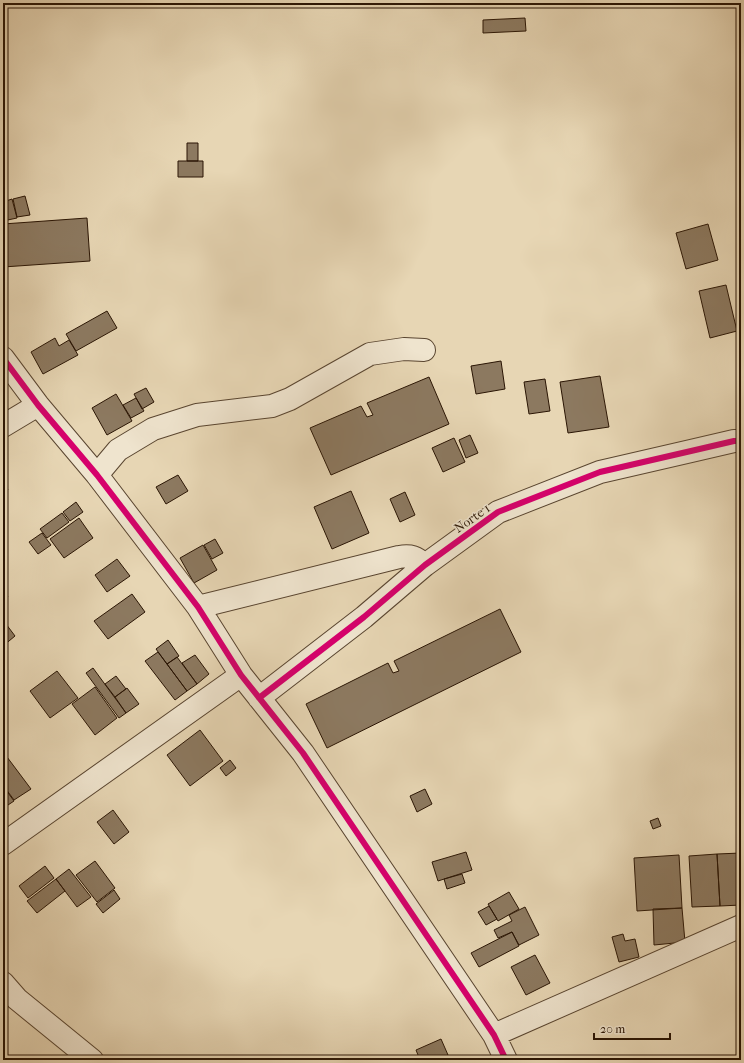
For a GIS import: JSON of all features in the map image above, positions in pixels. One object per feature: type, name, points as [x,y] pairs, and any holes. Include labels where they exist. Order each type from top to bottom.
[{"type":"street","points":[[96,475],[118,450],[153,429],[196,415],[272,406],[290,399],[370,354],[404,349],[424,350]]},
{"type":"street","points":[[3,358],[38,405],[96,475],[198,607],[241,675],[303,753],[494,1034],[506,1060]]},
{"type":"street","points":[[3,426],[38,405]]},
{"type":"street","name":"Norte 1","points":[[260,698],[364,617],[425,565],[498,512],[600,472],[691,450],[734,441],[741,441]]},
{"type":"street","points":[[198,607],[399,557],[416,557],[425,565]]},
{"type":"street","points":[[3,844],[241,675]]},
{"type":"street","points":[[494,1034],[741,926]]},
{"type":"street","points":[[3,983],[17,999],[92,1060]]},
{"type":"building","points":[[525,18],[526,31],[483,33],[483,20]]},
{"type":"building","points":[[187,143],[198,143],[198,161],[187,161]]},
{"type":"building","points":[[178,161],[203,161],[203,177],[178,177]]},
{"type":"building","points":[[25,196],[30,215],[17,217],[13,199]]},
{"type":"building","points":[[12,199],[17,218],[3,221],[3,202]]},
{"type":"building","points":[[87,218],[90,261],[3,267],[3,224]]},
{"type":"building","points":[[708,224],[718,260],[686,269],[676,233]]},
{"type":"building","points":[[726,285],[737,331],[710,338],[699,291]]},
{"type":"building","points":[[107,311],[117,328],[76,351],[66,334]]},
{"type":"building","points":[[55,338],[59,346],[69,340],[78,355],[43,374],[31,352]]},
{"type":"building","points":[[501,361],[505,389],[476,394],[471,366]]},
{"type":"building","points":[[600,376],[609,427],[568,433],[560,382]]},
{"type":"building","points":[[429,377],[449,424],[331,475],[310,428],[361,406],[367,417],[373,415],[367,403]]},
{"type":"building","points":[[545,379],[550,411],[529,414],[524,382]]},
{"type":"building","points":[[146,388],[154,402],[142,409],[134,394]]},
{"type":"building","points":[[116,394],[132,421],[107,435],[92,408]]},
{"type":"building","points":[[136,398],[144,411],[131,418],[123,405]]},
{"type":"building","points":[[470,435],[478,453],[466,458],[459,440]]},
{"type":"building","points":[[454,438],[465,462],[443,472],[432,448]]},
{"type":"building","points":[[178,475],[188,491],[166,504],[156,487]]},
{"type":"building","points":[[3,482],[8,490],[3,494]]},
{"type":"building","points":[[351,491],[369,533],[332,549],[314,507]]},
{"type":"building","points":[[405,492],[415,515],[400,522],[390,499]]},
{"type":"building","points":[[76,502],[83,512],[70,521],[63,512]]},
{"type":"building","points":[[62,513],[69,522],[47,538],[40,529]]},
{"type":"building","points":[[79,518],[93,538],[64,558],[50,539]]},
{"type":"building","points":[[42,533],[51,545],[38,554],[29,542]]},
{"type":"building","points":[[215,539],[223,553],[212,559],[204,545]]},
{"type":"building","points":[[203,545],[217,570],[194,583],[180,558]]},
{"type":"building","points":[[117,559],[130,576],[107,592],[95,575]]},
{"type":"building","points":[[3,590],[8,597],[3,601]]},
{"type":"building","points":[[132,594],[145,612],[108,639],[94,621]]},
{"type":"building","points":[[500,609],[521,652],[327,748],[306,704],[388,663],[393,673],[399,671],[394,661]]},
{"type":"building","points":[[3,620],[15,636],[3,646]]},
{"type":"building","points":[[168,640],[179,656],[167,664],[156,649]]},
{"type":"building","points":[[158,652],[187,691],[175,700],[145,661]]},
{"type":"building","points":[[195,655],[209,674],[197,684],[182,663]]},
{"type":"building","points":[[177,657],[197,684],[187,691],[167,664]]},
{"type":"building","points":[[93,668],[126,713],[119,718],[86,673]]},
{"type":"building","points":[[57,671],[78,698],[50,718],[30,691]]},
{"type":"building","points":[[116,676],[126,689],[115,697],[105,684]]},
{"type":"building","points":[[95,687],[117,718],[95,735],[72,704]]},
{"type":"building","points":[[127,688],[139,704],[126,713],[115,697]]},
{"type":"building","points":[[200,730],[223,761],[190,786],[167,755]]},
{"type":"building","points":[[7,757],[31,789],[14,800],[3,785],[3,760]]},
{"type":"building","points":[[230,760],[236,768],[226,776],[220,768]]},
{"type":"building","points":[[3,786],[14,801],[8,805],[3,799]]},
{"type":"building","points":[[425,789],[432,804],[417,812],[410,796]]},
{"type":"building","points":[[113,810],[129,832],[114,844],[97,822]]},
{"type":"building","points":[[658,818],[661,826],[653,829],[650,821]]},
{"type":"building","points":[[466,852],[472,870],[438,881],[432,862]]},
{"type":"building","points":[[741,853],[741,905],[720,906],[717,854]]},
{"type":"building","points":[[717,854],[720,906],[692,907],[689,856]]},
{"type":"building","points":[[679,855],[682,908],[637,911],[634,858]]},
{"type":"building","points":[[95,861],[115,888],[97,902],[76,875]]},
{"type":"building","points":[[45,866],[54,878],[28,898],[19,886]]},
{"type":"building","points":[[69,869],[91,897],[77,907],[56,879]]},
{"type":"building","points":[[462,874],[465,883],[447,889],[444,879]]},
{"type":"building","points":[[56,879],[65,891],[37,913],[27,901]]},
{"type":"building","points":[[114,890],[120,899],[103,913],[96,904]]},
{"type":"building","points":[[509,892],[519,909],[498,921],[488,904]]},
{"type":"building","points":[[489,906],[497,919],[486,925],[478,912]]},
{"type":"building","points":[[525,907],[539,935],[519,945],[512,932],[498,938],[494,930],[512,921],[509,915]]},
{"type":"building","points":[[682,908],[685,942],[654,945],[653,909]]},
{"type":"building","points":[[512,932],[519,946],[479,967],[471,953]]},
{"type":"building","points":[[623,934],[625,941],[635,939],[639,957],[619,962],[612,937]]},
{"type":"building","points":[[535,955],[550,983],[526,995],[511,967]]},
{"type":"building","points":[[441,1039],[448,1055],[437,1060],[420,1060],[416,1050]]},
{"type":"cycle path","points":[[3,358],[38,405],[97,475],[198,607],[241,675],[303,753],[494,1035],[506,1060]]},
{"type":"cycle path","points":[[259,698],[364,617],[425,565],[498,512],[600,472],[734,441],[741,441]]}]
